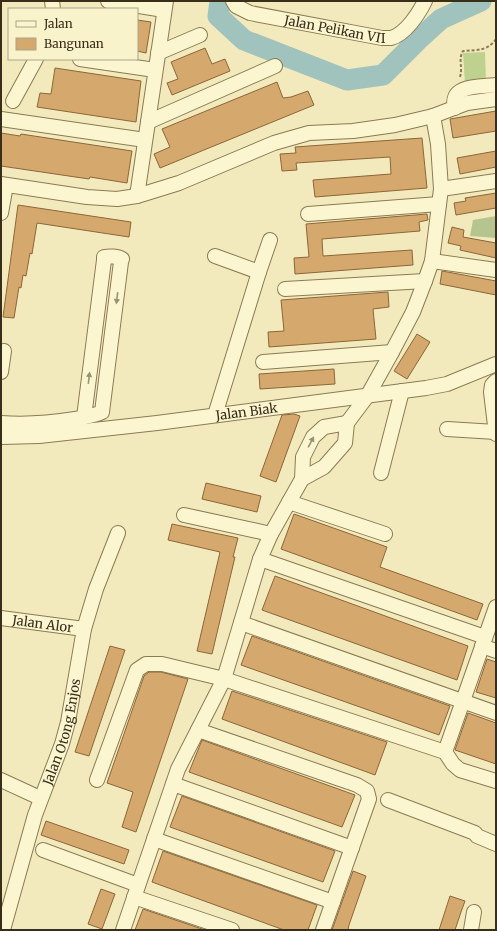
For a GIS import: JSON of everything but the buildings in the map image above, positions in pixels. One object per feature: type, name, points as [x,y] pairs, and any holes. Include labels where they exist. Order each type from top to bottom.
[{"type":"street","points":[[108,1],[165,6],[137,196]]},
{"type":"street","name":"Jalan Pelikan VII","points":[[233,1],[236,6],[250,13],[382,38],[391,38],[399,34],[412,21],[425,1]]},
{"type":"street","points":[[158,53],[200,35]]},
{"type":"street","points":[[13,101],[35,60]]},
{"type":"street","points":[[87,60],[155,70]]},
{"type":"street","points":[[148,122],[274,66]]},
{"type":"street","points":[[454,108],[454,95],[459,91],[468,88],[496,85]]},
{"type":"street","points":[[1,213],[3,184],[87,197],[117,199],[137,196],[179,183],[274,143],[309,133],[353,131],[395,125],[432,116],[467,103],[496,99]]},
{"type":"street","points":[[302,479],[324,467],[345,442],[347,423],[368,395],[392,352],[413,312],[425,281],[432,261],[441,189],[438,144],[432,116]]},
{"type":"street","points":[[1,119],[145,140]]},
{"type":"street","points":[[441,189],[496,181]]},
{"type":"street","points":[[308,214],[439,204]]},
{"type":"street","points":[[215,415],[270,240]]},
{"type":"street","points":[[215,256],[259,272]]},
{"type":"street","points":[[1,423],[32,424],[58,422],[84,417],[100,413],[103,410],[122,259],[120,257],[104,257],[84,417]]},
{"type":"street","points":[[432,261],[496,270]]},
{"type":"street","points":[[285,289],[425,281]]},
{"type":"street","points":[[95,334],[112,335]]},
{"type":"street","points":[[1,372],[4,351]]},
{"type":"street","points":[[263,362],[392,352]]},
{"type":"street","name":"Jalan Biak","points":[[1,437],[39,436],[157,423],[402,391],[446,384],[494,367]]},
{"type":"street","points":[[447,429],[496,433],[491,392],[492,385],[496,381]]},
{"type":"street","points":[[381,473],[402,391]]},
{"type":"street","points":[[123,930],[178,769],[224,679],[260,559],[271,534],[302,479],[303,457],[313,437],[324,428],[347,423]]},
{"type":"street","points":[[289,502],[385,534]]},
{"type":"street","points":[[184,515],[271,534]]},
{"type":"street","name":"Jalan Otong Enjos","points":[[3,930],[40,798],[62,744],[68,722],[84,629],[96,589],[118,533]]},
{"type":"street","points":[[260,559],[484,642],[496,651]]},
{"type":"street","points":[[445,752],[496,606]]},
{"type":"street","name":"Jalan Alor","points":[[1,618],[84,629]]},
{"type":"street","points":[[241,623],[496,713]]},
{"type":"street","points":[[97,780],[137,670],[146,664],[162,664],[224,679],[445,752],[453,764],[460,770],[496,782]]},
{"type":"street","points":[[198,730],[357,785],[368,791],[369,799],[323,930]]},
{"type":"street","points":[[1,780],[40,798]]},
{"type":"street","points":[[173,784],[352,848]]},
{"type":"street","points":[[388,800],[476,833],[476,836],[496,844]]},
{"type":"street","points":[[154,839],[333,902]]},
{"type":"street","points":[[43,850],[136,891],[232,930]]},
{"type":"street","points":[[471,930],[474,912]]},
{"type":"path","points":[[459,91],[457,85],[462,73],[460,61],[464,51],[485,49],[496,39]]},
{"type":"green space","points":[[485,52],[486,82],[465,83],[463,53]]},
{"type":"green space","points":[[496,216],[496,238],[470,236],[473,220]]},
{"type":"waterway","points":[[220,1],[218,16],[244,40],[347,80],[383,75],[441,19],[481,1]]}]
